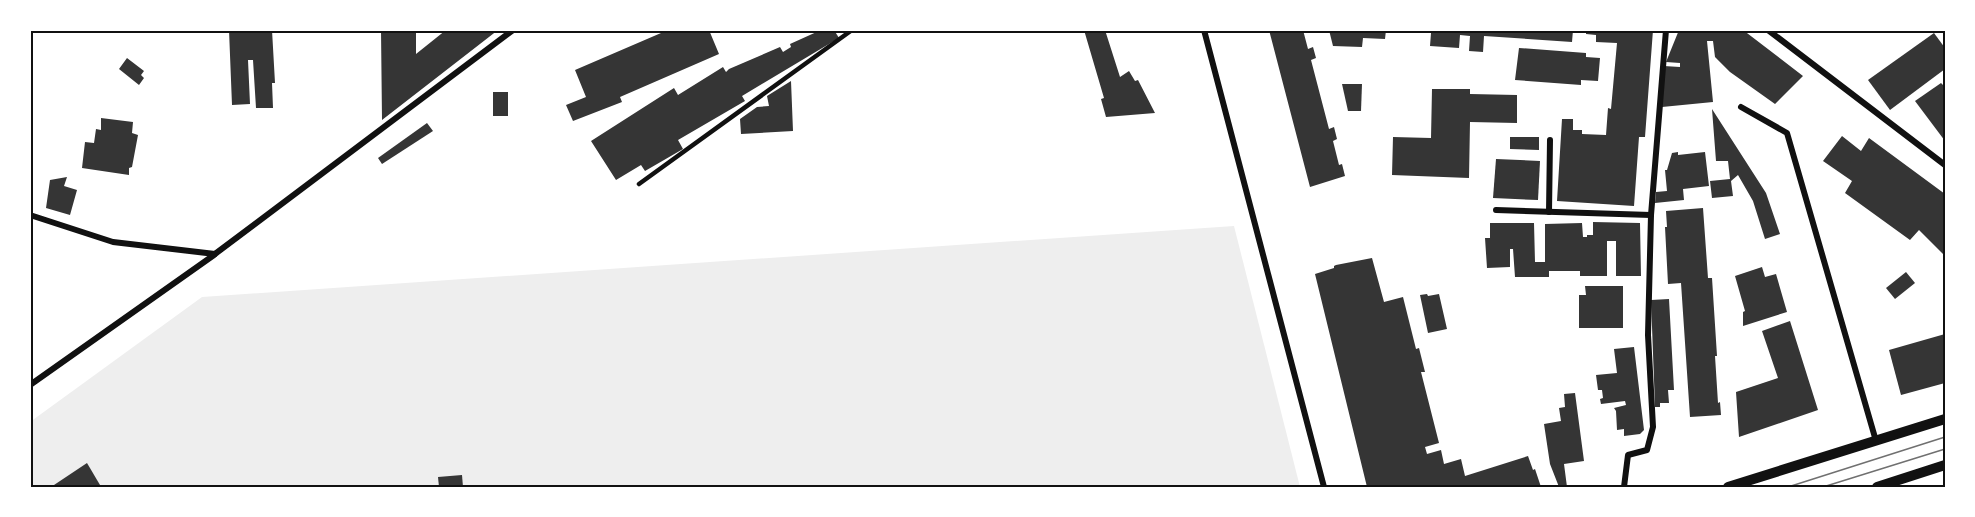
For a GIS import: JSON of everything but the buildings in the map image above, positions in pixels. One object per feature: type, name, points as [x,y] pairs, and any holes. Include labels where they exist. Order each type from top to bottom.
[{"type":"street","points":[[30,385],[215,254],[513,30]]},
{"type":"street","points":[[1204,30],[1324,487]]},
{"type":"street","points":[[1624,487],[1628,455],[1647,450],[1653,427],[1648,335],[1651,215],[1666,30]]},
{"type":"street","points":[[1768,30],[1945,165]]},
{"type":"street","points":[[1741,107],[1787,133],[1876,441]]},
{"type":"street","points":[[1549,212],[1550,140]]},
{"type":"street","points":[[1496,210],[1651,215]]},
{"type":"street","points":[[30,215],[112,242],[215,254]]},
{"type":"street","points":[[1728,487],[1945,419]]},
{"type":"street","points":[[1881,486],[1945,465]]},
{"type":"lane","points":[[639,184],[852,30]]},
{"type":"shaded area","points":[[1234,226],[1300,487],[30,487],[30,422],[202,297]]},
{"type":"tram line","points":[[1788,487],[1945,437]]},
{"type":"tram line","points":[[1823,487],[1945,449]]}]
